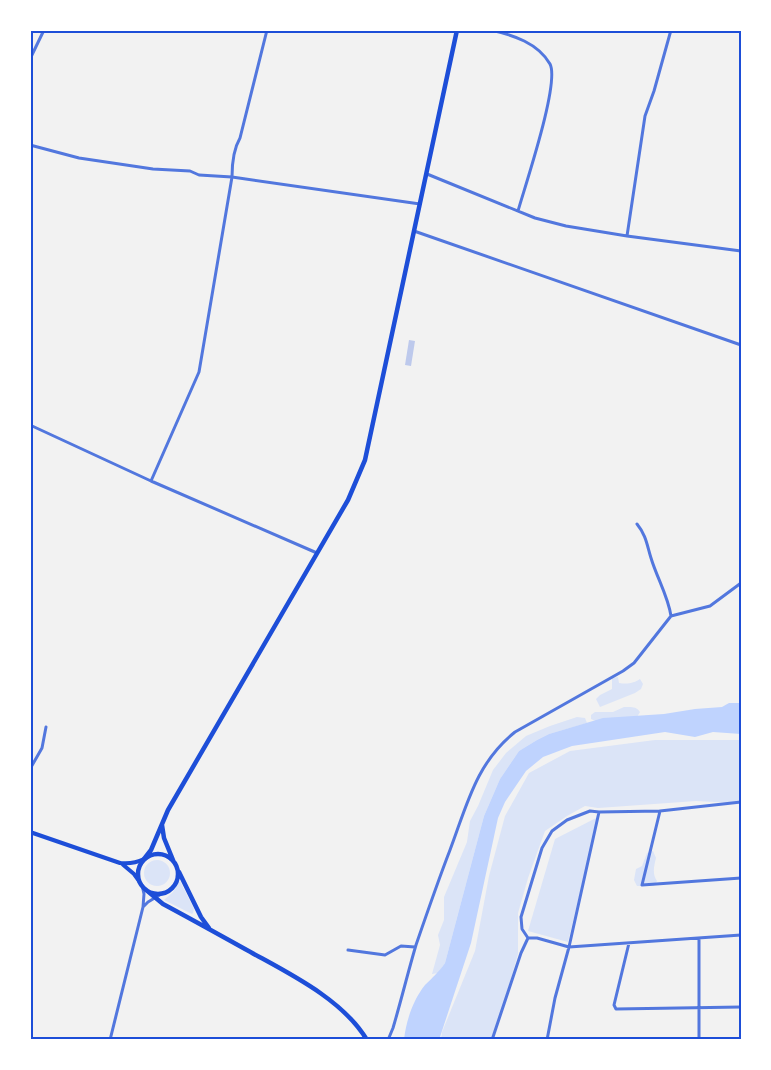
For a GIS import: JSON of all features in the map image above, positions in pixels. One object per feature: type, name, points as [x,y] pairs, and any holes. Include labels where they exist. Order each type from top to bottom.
[{"type":"main road","points":[[30,832],[120,863],[128,864],[137,862],[144,859],[157,854],[164,855],[176,865],[177,880],[169,890],[157,894],[142,885],[138,876],[139,867],[144,859],[152,850],[171,804],[348,500],[365,460],[457,30]]},
{"type":"main road","points":[[162,825],[168,851],[201,917],[211,930]]},
{"type":"main road","points":[[120,863],[163,904],[312,987],[345,1014],[362,1031],[367,1040]]},
{"type":"street","points":[[30,58],[44,30]]},
{"type":"street","points":[[151,481],[200,372],[236,145],[240,138],[267,30]]},
{"type":"street","points":[[491,30],[528,42],[551,65],[552,78],[545,122],[518,212]]},
{"type":"street","points":[[627,236],[645,116],[670,30]]},
{"type":"street","points":[[30,145],[86,159],[153,169],[190,171],[420,204]]},
{"type":"street","points":[[427,174],[518,212],[566,226],[741,251]]},
{"type":"street","points":[[414,231],[741,345]]},
{"type":"street","points":[[30,425],[151,481],[317,553]]},
{"type":"street","points":[[637,524],[643,531],[671,616]]},
{"type":"street","points":[[388,1040],[416,947],[472,788],[488,760],[503,741],[515,732],[634,663],[671,616],[710,606],[741,582]]},
{"type":"street","points":[[30,770],[42,748],[46,727]]},
{"type":"street","points":[[528,938],[522,929],[521,917],[542,848],[552,831],[567,820],[590,811],[660,811],[741,802]]},
{"type":"street","points":[[660,811],[642,885],[741,878]]},
{"type":"street","points":[[547,1040],[599,812]]},
{"type":"street","points":[[110,1040],[143,908],[142,885]]},
{"type":"street","points":[[143,908],[163,893]]},
{"type":"street","points":[[528,938],[537,938],[569,947],[741,935]]},
{"type":"street","points":[[492,1040],[528,938]]},
{"type":"street","points":[[699,938],[699,1040]]},
{"type":"street","points":[[629,943],[614,1005],[616,1009],[741,1007]]},
{"type":"street","points":[[348,950],[385,955],[401,946],[416,947]]},
{"type":"shaded area","points":[[618,677],[619,683],[630,683],[640,679],[643,684],[641,689],[635,693],[600,707],[596,699],[612,689],[612,678]]},
{"type":"shaded area","points":[[624,707],[635,708],[640,712],[637,717],[598,722],[591,719],[591,715],[595,712],[613,712]]},
{"type":"shaded area","points":[[577,717],[585,718],[587,723],[549,734],[519,751],[500,779],[484,816],[445,963],[438,973],[432,974],[440,945],[438,935],[444,920],[444,897],[467,842],[470,821],[493,770],[506,753],[526,736]]},
{"type":"shaded area","points":[[655,740],[741,740],[741,802],[696,801],[598,808],[585,806],[545,831],[518,913],[518,954],[493,1040],[441,1040],[442,1032],[475,951],[489,876],[505,816],[529,773],[570,751]]},
{"type":"shaded area","points":[[598,817],[568,942],[528,931],[555,839]]},
{"type":"shaded area","points":[[653,851],[656,858],[654,873],[657,881],[654,886],[637,886],[634,880],[636,869],[642,866],[647,853]]},
{"type":"shaded area","points":[[157,860],[166,864],[170,873],[166,882],[157,886],[148,882],[144,873],[148,864]]},
{"type":"shaded area","points":[[180,881],[194,909],[192,914],[164,900]]},
{"type":"water","points":[[729,703],[741,703],[741,734],[713,732],[695,737],[665,732],[572,746],[543,757],[526,771],[505,802],[498,818],[471,943],[439,1040],[404,1040],[408,1018],[417,997],[445,963],[484,816],[500,779],[519,751],[549,734],[603,718],[664,714],[722,707]]},
{"type":"building","points":[[409,340],[415,341],[411,366],[405,365]]}]
